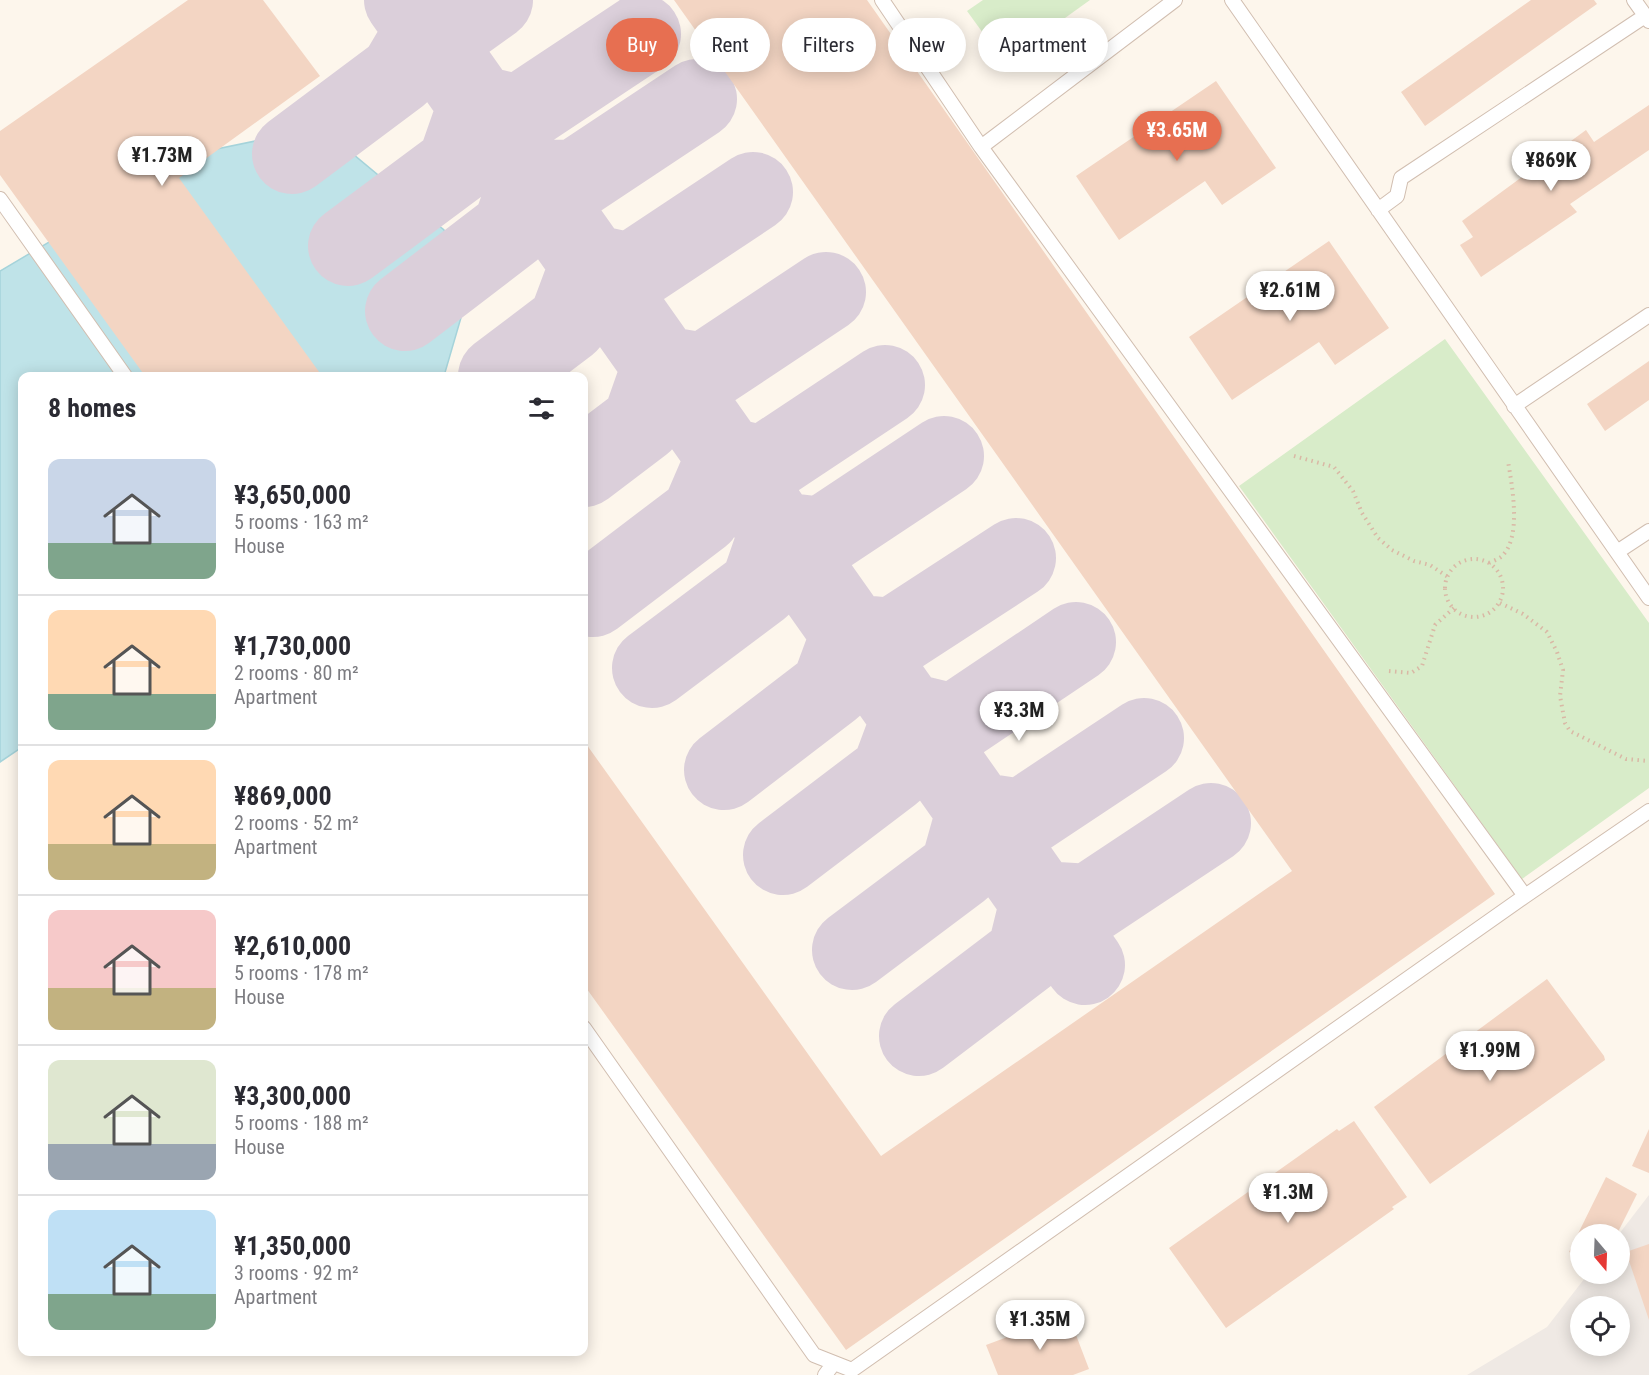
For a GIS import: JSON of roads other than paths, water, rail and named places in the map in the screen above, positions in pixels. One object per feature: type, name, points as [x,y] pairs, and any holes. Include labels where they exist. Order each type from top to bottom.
[{"type":"lane","points":[[882,0],[981,147],[1525,896]]},
{"type":"lane","points":[[1232,0],[1649,598]]},
{"type":"lane","points":[[1378,210],[1397,196],[1401,178],[1647,18],[1634,0]]},
{"type":"lane","points":[[981,147],[1168,2]]},
{"type":"lane","points":[[0,199],[122,372]]},
{"type":"lane","points":[[1514,406],[1649,315]]},
{"type":"lane","points":[[1617,552],[1649,531]]},
{"type":"lane","points":[[588,1034],[814,1355],[852,1370],[1649,811]]},
{"type":"lane","points":[[825,1375],[834,1363]]},
{"type":"water","points":[[299,132],[354,155],[444,230],[467,297],[445,372],[18,372],[18,750],[0,762],[0,271],[202,152]]}]
